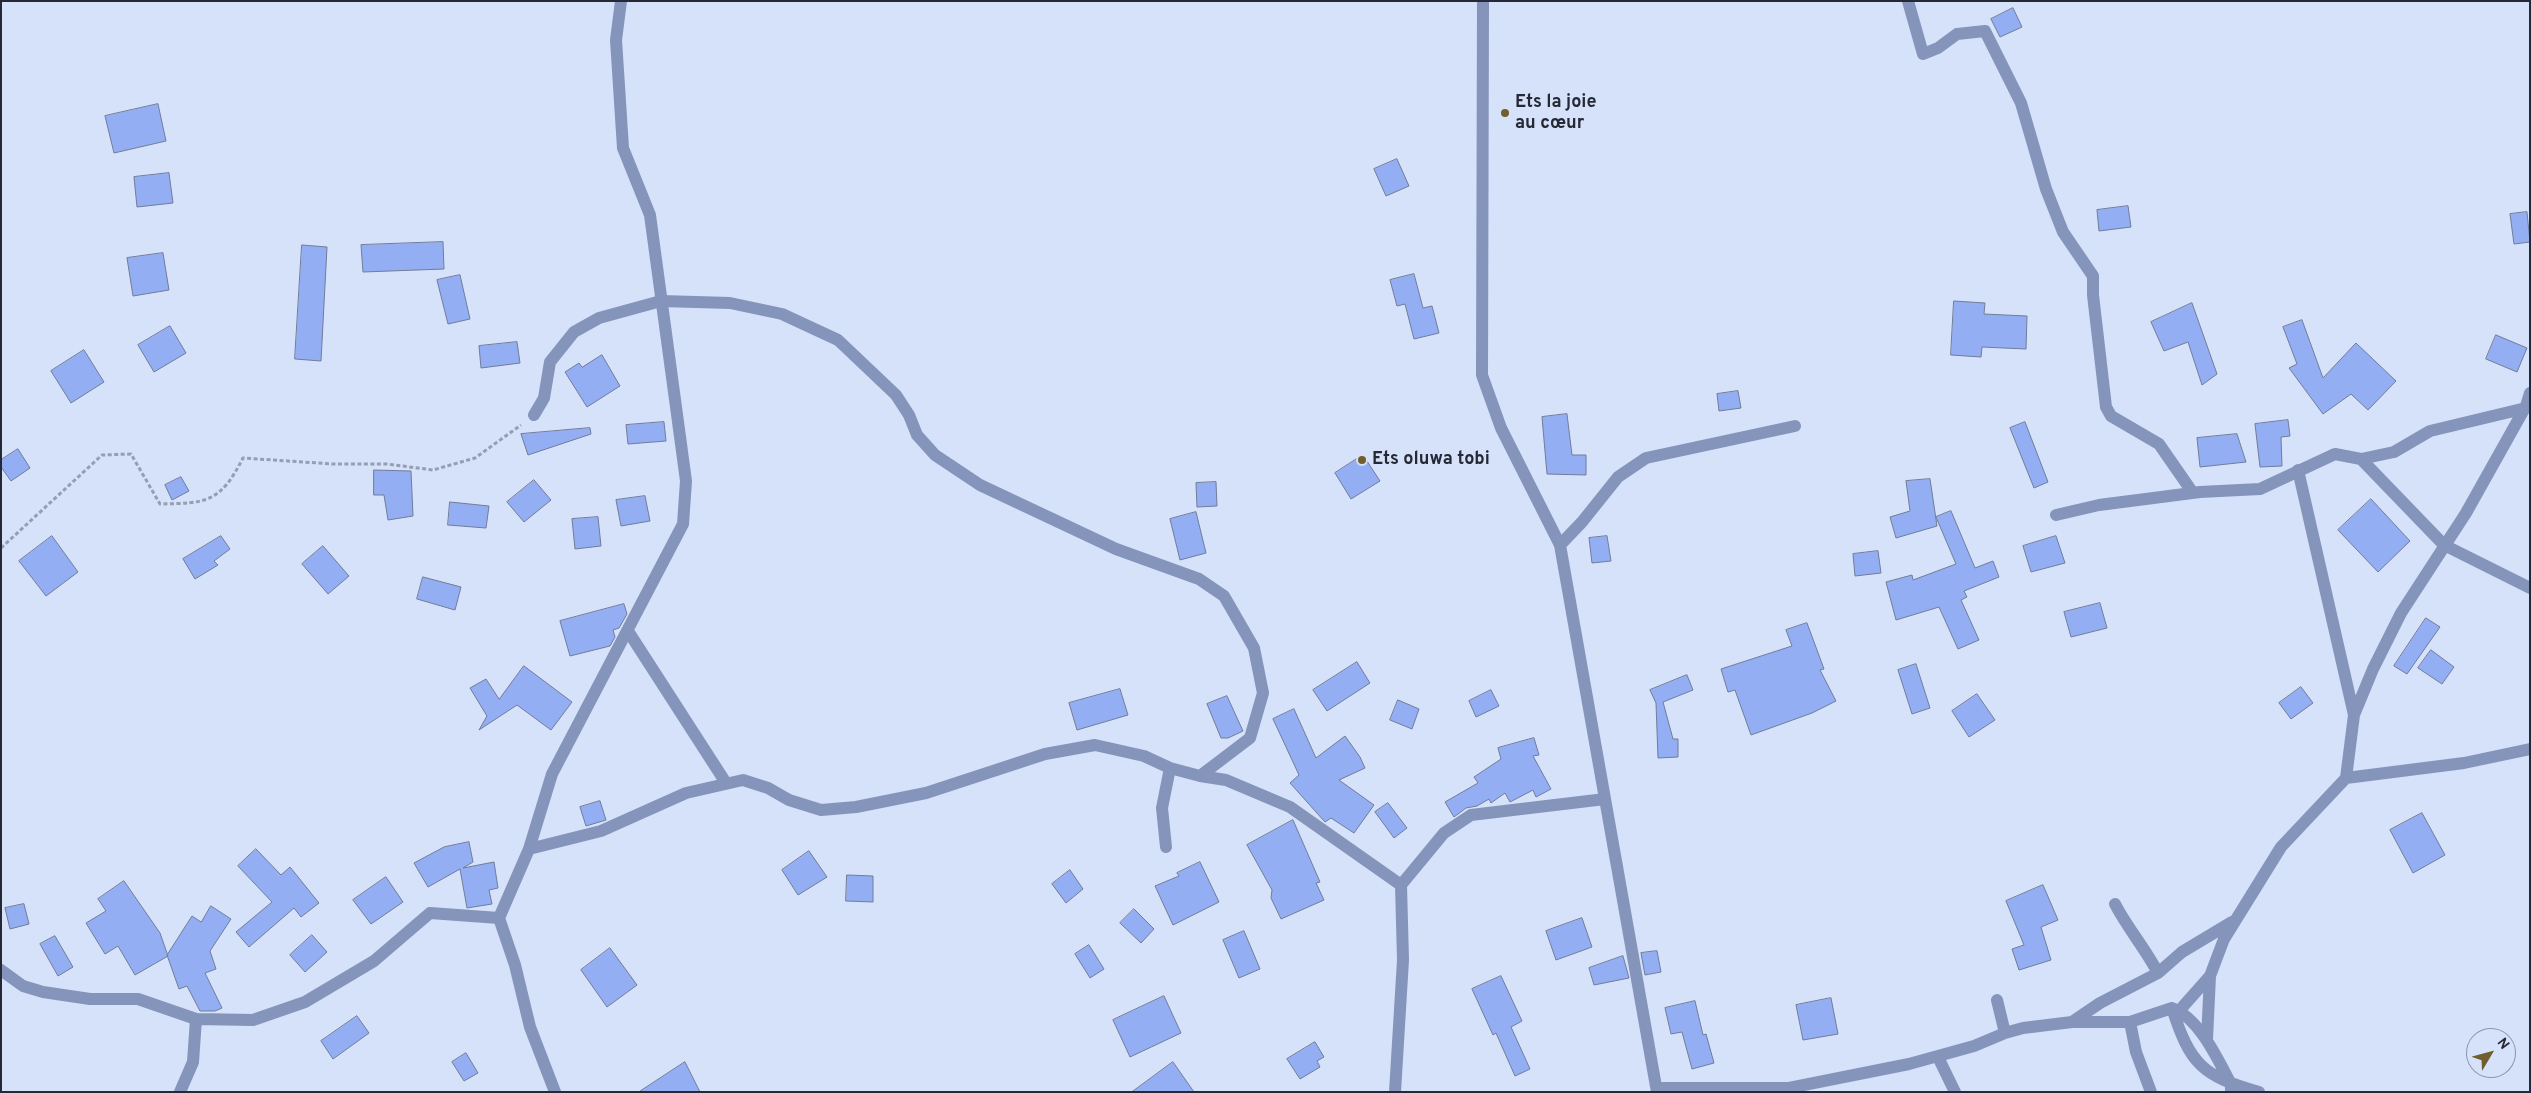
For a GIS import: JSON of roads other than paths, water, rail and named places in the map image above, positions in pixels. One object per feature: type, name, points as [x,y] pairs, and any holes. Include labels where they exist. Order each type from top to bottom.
[{"type":"street","points":[[555,1092],[530,1027],[516,965],[499,918],[529,850],[552,774],[683,524],[686,480],[684,450],[650,215],[623,148],[616,40],[620,1]]},
{"type":"street","points":[[1483,1],[1482,376],[1502,428],[1560,545],[1657,1090],[1789,1090],[1938,1057],[1974,1046],[2005,1032],[2072,1022],[2130,1022],[2176,1010],[2210,976]]},
{"type":"street","points":[[1908,1],[1923,54],[1938,48],[1957,34],[1985,31],[2021,103],[2046,189],[2064,232],[2093,276],[2093,295],[2106,407],[2111,416],[2159,444],[2193,493]]},
{"type":"street","points":[[534,415],[544,398],[550,362],[574,332],[599,318],[661,301],[730,303],[782,314],[838,340],[896,396],[909,415],[917,435],[935,455],[980,485],[1116,548],[1199,579],[1224,596],[1254,648],[1263,693],[1250,738],[1200,776]]},
{"type":"street","points":[[2207,1039],[2210,976],[2224,939],[2282,847],[2346,778],[2354,714],[2373,670],[2401,613],[2466,512],[2528,407],[2530,393]]},
{"type":"street","points":[[2056,515],[2099,505],[2193,493],[2260,489],[2335,454],[2361,459],[2394,452],[2430,431],[2528,407]]},
{"type":"street","points":[[1560,545],[1582,522],[1618,477],[1646,458],[1795,426]]},
{"type":"street","points":[[2361,459],[2444,545],[2530,588]]},
{"type":"street","points":[[2298,470],[2354,714]]},
{"type":"street","points":[[628,631],[726,783]]},
{"type":"street","points":[[529,850],[601,831],[686,793],[726,783],[743,780],[821,810],[856,807],[926,793],[1045,754],[1095,745],[1144,756],[1170,768],[1200,776],[1226,780],[1290,807],[1401,885]]},
{"type":"street","points":[[2346,778],[2464,763],[2530,749]]},
{"type":"street","points":[[1166,847],[1162,808],[1170,768]]},
{"type":"street","points":[[1396,1092],[1403,960],[1401,885],[1444,833],[1471,815],[1605,799]]},
{"type":"street","points":[[2115,904],[2128,929],[2143,945],[2158,973]]},
{"type":"street","points":[[1,970],[23,986],[43,992],[90,999],[138,999],[196,1019],[254,1020],[306,1002],[374,961],[430,913],[499,918]]},
{"type":"street","points":[[2072,1022],[2100,1003],[2158,973],[2182,952],[2234,922]]},
{"type":"street","points":[[1997,1000],[2005,1032]]},
{"type":"street","points":[[2176,1010],[2207,1039],[2231,1088]]},
{"type":"street","points":[[2176,1010],[2182,1039],[2208,1073],[2231,1088],[2259,1092]]},
{"type":"street","points":[[180,1092],[193,1062],[196,1019]]},
{"type":"street","points":[[2130,1022],[2136,1052],[2151,1092]]},
{"type":"street","points":[[1938,1057],[1955,1092]]},
{"type":"place","name":"Ets la joie au cœur","points":[[1505,113]]},
{"type":"place","name":"Ets oluwa tobi","points":[[1362,460]]}]
